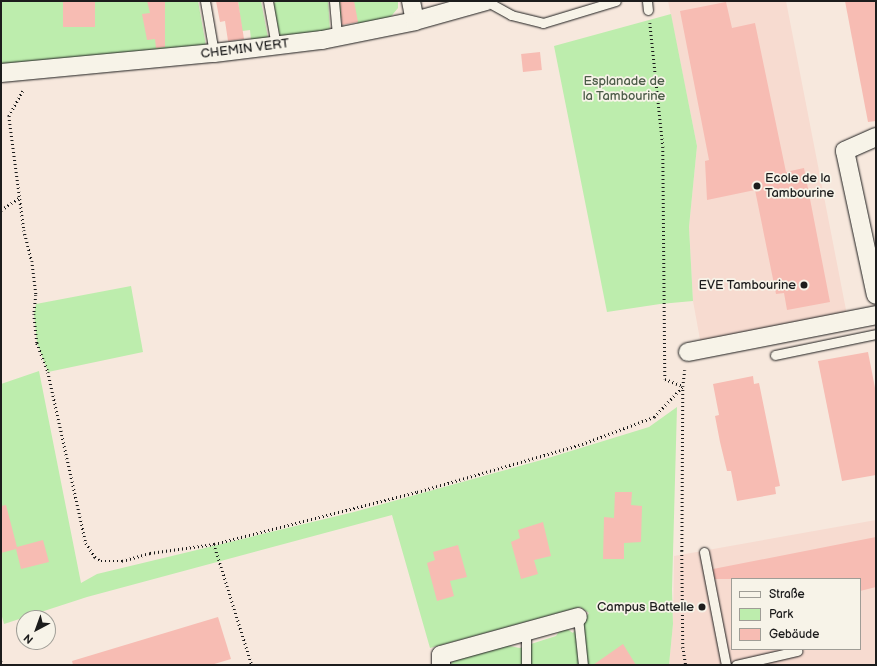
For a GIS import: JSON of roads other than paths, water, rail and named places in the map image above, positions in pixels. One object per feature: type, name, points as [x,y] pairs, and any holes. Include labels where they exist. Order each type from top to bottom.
[{"type":"street","points":[[411,1],[415,21]]},
{"type":"street","name":"CHEMIN VERT","points":[[1,73],[276,46],[415,21],[486,1]]},
{"type":"street","points":[[876,137],[846,151],[876,295]]},
{"type":"street","points":[[688,352],[876,315]]},
{"type":"street","points":[[441,665],[441,655],[578,617]]},
{"type":"lane","points":[[204,1],[214,53]]},
{"type":"lane","points":[[268,1],[276,46]]},
{"type":"lane","points":[[334,1],[337,36]]},
{"type":"lane","points":[[486,1],[511,15],[543,22],[616,1]]},
{"type":"lane","points":[[774,355],[876,334]]},
{"type":"lane","points":[[704,552],[726,665]]},
{"type":"lane","points":[[578,617],[583,665]]},
{"type":"lane","points":[[526,631],[526,665]]},
{"type":"lane","points":[[736,665],[797,651]]},
{"type":"place","name":"Ecole de la Tambourine","points":[[757,186]]},
{"type":"place","name":"EVE Tambourine","points":[[804,285]]},
{"type":"place","name":"Campus Battelle","points":[[702,607]]},
{"type":"park label","name":"Esplanade de la Tambourine","points":[[624,90]]}]
